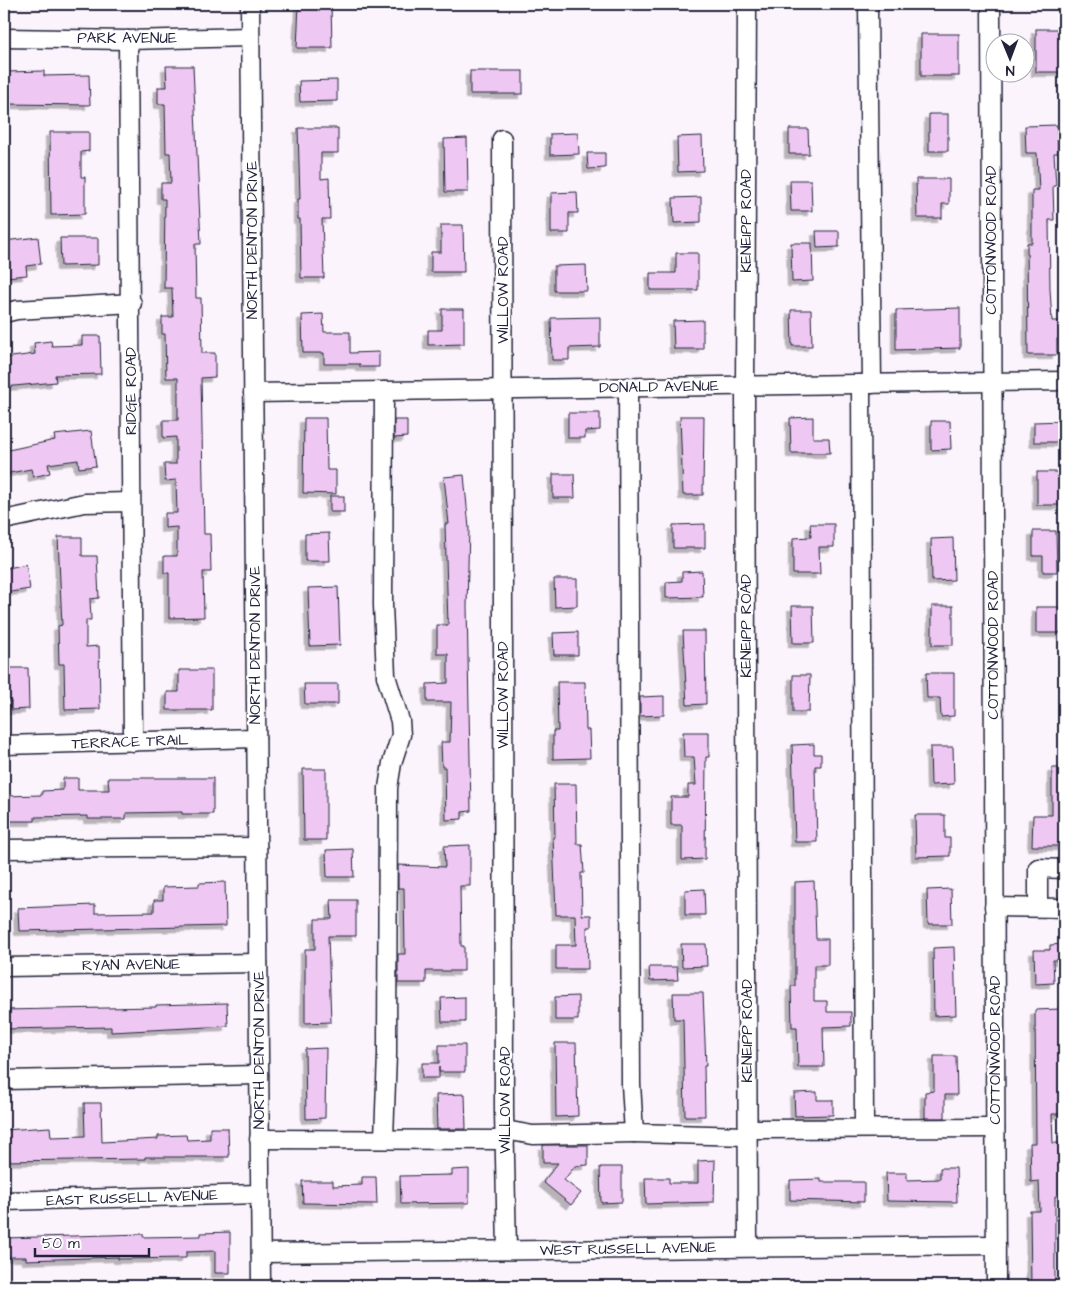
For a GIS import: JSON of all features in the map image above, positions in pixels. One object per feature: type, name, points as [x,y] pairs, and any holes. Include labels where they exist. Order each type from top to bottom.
[{"type":"street","name":"NORTH DENTON DRIVE","points":[[250,4],[261,1286]]},
{"type":"street","name":"KENEIPP ROAD","points":[[747,4],[745,386],[748,1247]]},
{"type":"street","points":[[864,1128],[868,4]]},
{"type":"street","name":"COTTONWOOD ROAD","points":[[991,4],[996,1286]]},
{"type":"street","name":"PARK AVENUE","points":[[4,38],[128,40],[250,37]]},
{"type":"street","name":"RIDGE ROAD","points":[[128,40],[132,302],[130,502],[133,742]]},
{"type":"street","name":"WILLOW ROAD","points":[[502,139],[507,1250]]},
{"type":"street","points":[[4,313],[18,310],[132,302]]},
{"type":"street","name":"DONALD AVENUE","points":[[253,393],[1064,381]]},
{"type":"street","points":[[628,388],[631,1084],[634,1133]]},
{"type":"street","points":[[384,391],[384,605],[386,676],[400,722],[401,734],[392,763],[388,788],[387,1054],[384,1138]]},
{"type":"street","points":[[4,520],[84,503],[130,502]]},
{"type":"street","name":"TERRACE TRAIL","points":[[4,745],[256,738]]},
{"type":"street","points":[[4,850],[257,847]]},
{"type":"street","points":[[1038,907],[1038,868],[1064,869]]},
{"type":"street","points":[[994,907],[1064,908]]},
{"type":"street","name":"RYAN AVENUE","points":[[4,967],[258,963]]},
{"type":"street","points":[[4,1080],[259,1075]]},
{"type":"street","points":[[260,1139],[748,1132],[864,1128],[995,1128]]},
{"type":"street","name":"EAST RUSSELL AVENUE","points":[[4,1201],[260,1194]]},
{"type":"street","name":"WEST RUSSELL AVENUE","points":[[261,1253],[996,1244]]},
{"type":"building","points":[[299,4],[331,4],[332,48],[297,48]]},
{"type":"building","points":[[1036,29],[1064,29],[1064,72],[1036,72]]},
{"type":"building","points":[[921,34],[959,34],[959,76],[921,76]]},
{"type":"building","points":[[166,66],[193,66],[201,244],[195,244],[196,298],[201,298],[202,353],[215,353],[215,377],[201,378],[204,534],[210,534],[211,572],[203,572],[204,617],[169,618],[169,573],[164,573],[164,556],[177,556],[177,527],[165,528],[165,513],[177,513],[176,480],[165,481],[164,464],[176,464],[176,437],[163,438],[163,420],[178,420],[178,378],[166,378],[165,334],[162,334],[162,317],[173,317],[172,288],[164,288],[165,199],[161,199],[161,183],[171,183],[170,153],[166,153],[165,104],[158,104],[158,87],[167,87]]},
{"type":"building","points":[[44,71],[44,76],[89,75],[90,105],[7,104],[6,72]]},
{"type":"building","points":[[470,71],[523,71],[523,94],[470,94]]},
{"type":"building","points":[[337,80],[337,101],[300,102],[299,81]]},
{"type":"building","points":[[929,114],[948,114],[948,151],[929,151]]},
{"type":"building","points":[[1057,125],[1058,153],[1054,153],[1056,186],[1053,186],[1054,220],[1049,220],[1050,289],[1052,321],[1064,321],[1064,339],[1057,339],[1057,355],[1028,355],[1027,243],[1032,243],[1032,190],[1039,190],[1037,153],[1026,153],[1025,126]]},
{"type":"building","points":[[298,128],[338,128],[338,153],[321,153],[321,179],[329,178],[330,219],[322,219],[324,278],[301,278],[300,219],[298,219],[298,199],[300,199]]},
{"type":"building","points":[[789,129],[808,129],[809,154],[789,154]]},
{"type":"building","points":[[50,132],[89,132],[89,151],[81,152],[81,177],[85,177],[85,214],[51,215]]},
{"type":"building","points":[[578,133],[579,154],[550,155],[550,134]]},
{"type":"building","points":[[702,136],[703,171],[678,172],[677,137]]},
{"type":"building","points":[[467,138],[468,192],[445,192],[444,139]]},
{"type":"building","points":[[587,153],[605,153],[605,168],[588,169]]},
{"type":"building","points":[[916,179],[949,179],[949,204],[942,204],[942,218],[917,218]]},
{"type":"building","points":[[790,180],[811,180],[812,211],[791,211]]},
{"type":"building","points":[[577,192],[578,213],[569,213],[569,233],[551,233],[551,193]]},
{"type":"building","points":[[701,197],[701,222],[674,223],[673,198]]},
{"type":"building","points":[[441,225],[463,225],[464,272],[431,272],[431,252],[441,252]]},
{"type":"building","points":[[816,231],[839,231],[839,247],[817,248]]},
{"type":"building","points":[[38,237],[41,264],[26,266],[27,275],[6,277],[4,241]]},
{"type":"building","points":[[60,238],[98,238],[98,265],[61,266]]},
{"type":"building","points":[[791,243],[812,243],[813,281],[792,282]]},
{"type":"building","points":[[676,253],[698,253],[698,290],[650,290],[650,273],[676,273]]},
{"type":"building","points":[[586,265],[587,291],[554,291],[554,266]]},
{"type":"building","points":[[960,308],[960,348],[896,350],[896,310]]},
{"type":"building","points":[[442,309],[464,309],[464,344],[428,345],[428,330],[442,330]]},
{"type":"building","points":[[791,310],[811,310],[812,346],[792,346]]},
{"type":"building","points":[[323,314],[324,332],[350,332],[350,353],[379,352],[379,367],[360,367],[360,364],[324,364],[324,353],[303,353],[302,315]]},
{"type":"building","points":[[600,317],[600,347],[569,348],[569,360],[552,360],[551,318]]},
{"type":"building","points":[[703,320],[703,349],[674,349],[673,321]]},
{"type":"building","points":[[82,336],[100,336],[101,374],[55,375],[56,382],[4,387],[4,358],[35,354],[34,343],[51,341],[52,346],[82,345]]},
{"type":"building","points":[[568,413],[600,413],[600,430],[585,431],[585,438],[568,438]]},
{"type":"building","points":[[680,416],[704,416],[703,495],[683,495]]},
{"type":"building","points":[[813,417],[813,438],[829,438],[830,453],[791,453],[790,418]]},
{"type":"building","points":[[304,418],[326,418],[327,470],[336,470],[336,494],[303,493]]},
{"type":"building","points":[[394,420],[407,420],[407,437],[394,438]]},
{"type":"building","points":[[931,421],[950,421],[951,449],[931,450]]},
{"type":"building","points":[[1064,421],[1064,442],[1034,442],[1034,422]]},
{"type":"building","points":[[91,431],[96,466],[79,468],[78,460],[48,464],[50,473],[33,477],[31,469],[4,474],[4,451],[55,440],[54,435]]},
{"type":"building","points":[[1037,472],[1061,472],[1061,505],[1037,505]]},
{"type":"building","points":[[553,474],[574,474],[575,498],[553,498]]},
{"type":"building","points":[[464,475],[469,528],[467,606],[471,811],[462,812],[462,819],[446,820],[445,767],[442,767],[441,742],[450,742],[451,702],[427,702],[427,684],[448,683],[448,654],[437,654],[437,625],[448,625],[445,524],[449,524],[444,477]]},
{"type":"building","points":[[330,496],[344,496],[344,512],[330,512]]},
{"type":"building","points":[[705,524],[705,548],[673,548],[673,525]]},
{"type":"building","points":[[810,524],[834,524],[834,547],[819,547],[820,574],[793,574],[793,538],[811,537]]},
{"type":"building","points":[[1033,531],[1056,531],[1057,572],[1043,572],[1043,556],[1033,556]]},
{"type":"building","points":[[329,533],[330,561],[305,561],[305,534]]},
{"type":"building","points":[[58,537],[82,537],[82,556],[97,556],[99,598],[90,599],[91,620],[86,620],[86,647],[99,646],[100,709],[65,710],[64,664],[59,664],[58,626],[62,625]]},
{"type":"building","points":[[953,538],[954,580],[932,581],[931,539]]},
{"type":"building","points":[[26,564],[30,589],[4,593],[4,569]]},
{"type":"building","points":[[702,571],[703,597],[666,598],[666,582],[682,581],[682,572]]},
{"type":"building","points":[[554,579],[577,579],[577,606],[555,607]]},
{"type":"building","points":[[338,587],[340,645],[310,646],[308,588]]},
{"type":"building","points":[[792,606],[813,606],[814,643],[793,643]]},
{"type":"building","points":[[932,606],[953,606],[953,645],[932,645]]},
{"type":"building","points":[[1036,607],[1062,607],[1062,633],[1036,633]]},
{"type":"building","points":[[683,631],[705,631],[706,704],[687,705]]},
{"type":"building","points":[[578,632],[578,655],[554,655],[553,633]]},
{"type":"building","points":[[4,668],[28,668],[29,709],[11,710],[11,701],[4,701]]},
{"type":"building","points":[[179,670],[212,670],[212,710],[167,710],[167,692],[179,692]]},
{"type":"building","points":[[926,673],[954,673],[954,716],[941,717],[940,698],[927,698]]},
{"type":"building","points":[[793,675],[810,675],[809,712],[793,712]]},
{"type":"building","points":[[557,682],[585,682],[586,730],[589,730],[590,758],[553,759],[553,731],[558,731]]},
{"type":"building","points":[[304,684],[338,684],[338,704],[305,704]]},
{"type":"building","points":[[664,696],[664,715],[640,716],[640,697]]},
{"type":"building","points":[[683,732],[709,732],[709,757],[706,757],[705,859],[682,860],[682,825],[671,825],[671,797],[688,797],[688,785],[696,785],[694,757],[684,757]]},
{"type":"building","points":[[814,744],[814,754],[821,754],[821,766],[815,766],[817,842],[795,842],[792,745]]},
{"type":"building","points":[[930,747],[953,747],[954,784],[931,785]]},
{"type":"building","points":[[1052,768],[1064,768],[1064,846],[1032,846],[1033,815],[1052,815]]},
{"type":"building","points":[[303,769],[326,769],[326,840],[304,840]]},
{"type":"building","points":[[63,778],[78,778],[78,790],[109,790],[108,778],[213,778],[213,814],[182,814],[182,812],[126,813],[126,819],[88,819],[88,816],[35,817],[35,821],[4,821],[4,796],[42,795],[42,791],[63,790]]},
{"type":"building","points":[[554,784],[576,784],[577,844],[582,844],[584,873],[581,873],[582,915],[591,915],[591,927],[587,927],[588,969],[556,969],[556,945],[576,945],[575,915],[556,915],[553,837],[555,837]]},
{"type":"building","points":[[915,815],[945,815],[945,838],[950,838],[950,856],[916,857]]},
{"type":"building","points":[[470,845],[470,886],[460,886],[461,946],[464,946],[464,971],[426,971],[426,983],[398,983],[398,954],[405,954],[404,888],[398,888],[398,865],[445,867],[444,846]]},
{"type":"building","points":[[353,849],[354,877],[327,877],[326,850]]},
{"type":"building","points":[[814,881],[816,939],[828,939],[828,965],[814,965],[814,1001],[827,1001],[827,1012],[851,1012],[851,1026],[823,1027],[824,1067],[798,1067],[797,1027],[792,1027],[791,986],[795,986],[795,882]]},
{"type":"building","points":[[225,882],[226,926],[19,931],[18,908],[95,905],[95,913],[154,912],[154,900],[163,900],[163,887],[199,886],[199,883]]},
{"type":"building","points":[[704,889],[705,915],[685,915],[685,890]]},
{"type":"building","points":[[951,889],[952,924],[928,924],[927,890]]},
{"type":"building","points":[[331,900],[356,900],[356,936],[328,936],[331,1022],[305,1023],[305,949],[315,949],[315,919],[332,919]]},
{"type":"building","points":[[681,944],[706,944],[707,966],[682,967]]},
{"type":"building","points":[[1064,944],[1064,960],[1053,960],[1054,983],[1035,984],[1034,950],[1050,950],[1050,945]]},
{"type":"building","points":[[954,947],[956,1015],[934,1016],[933,948]]},
{"type":"building","points":[[649,967],[677,967],[678,980],[650,981]]},
{"type":"building","points":[[673,993],[703,993],[706,1066],[704,1066],[705,1116],[685,1116],[683,1019],[674,1019]]},
{"type":"building","points":[[578,996],[578,1020],[555,1020],[555,997]]},
{"type":"building","points":[[465,997],[465,1022],[442,1022],[441,998]]},
{"type":"building","points":[[227,1003],[228,1026],[111,1032],[111,1027],[4,1029],[4,1010],[156,1007],[156,1005]]},
{"type":"building","points":[[1060,1009],[1061,1069],[1064,1069],[1064,1083],[1061,1083],[1062,1114],[1052,1114],[1053,1143],[1059,1143],[1060,1196],[1055,1196],[1055,1286],[1031,1286],[1030,1211],[1040,1211],[1039,1181],[1031,1182],[1030,1143],[1036,1143],[1035,1010]]},
{"type":"building","points":[[555,1043],[576,1043],[578,1116],[556,1117]]},
{"type":"building","points":[[439,1045],[465,1045],[465,1072],[439,1072],[439,1078],[422,1078],[422,1063],[439,1063]]},
{"type":"building","points":[[326,1048],[325,1118],[306,1119],[305,1049]]},
{"type":"building","points":[[934,1056],[956,1056],[957,1095],[945,1095],[945,1118],[925,1118],[925,1092],[934,1091]]},
{"type":"building","points":[[817,1092],[817,1100],[833,1100],[833,1115],[795,1116],[794,1093]]},
{"type":"building","points":[[465,1094],[466,1129],[437,1129],[436,1095]]},
{"type":"building","points":[[84,1103],[101,1103],[102,1142],[158,1139],[158,1136],[186,1135],[187,1140],[210,1139],[210,1128],[228,1128],[229,1157],[4,1161],[4,1130],[50,1127],[51,1137],[85,1136]]},
{"type":"building","points":[[543,1145],[588,1145],[588,1165],[575,1166],[564,1180],[581,1193],[571,1205],[543,1182],[558,1163],[543,1163]]},
{"type":"building","points":[[715,1160],[714,1202],[646,1204],[645,1178],[669,1178],[669,1183],[698,1183],[698,1161]]},
{"type":"building","points":[[600,1167],[622,1167],[622,1202],[601,1203]]},
{"type":"building","points":[[940,1168],[956,1168],[957,1202],[887,1201],[886,1173],[907,1173],[907,1180],[940,1179]]},
{"type":"building","points":[[469,1169],[469,1203],[401,1204],[400,1176],[452,1175],[452,1170]]},
{"type":"building","points":[[362,1177],[376,1177],[377,1204],[303,1203],[302,1181],[333,1181],[333,1186],[362,1185]]},
{"type":"building","points":[[821,1179],[821,1182],[864,1182],[864,1202],[790,1200],[790,1180]]},
{"type":"building","points":[[230,1232],[230,1273],[215,1273],[215,1251],[186,1252],[186,1258],[118,1259],[118,1257],[26,1260],[26,1257],[4,1257],[4,1238],[143,1234],[143,1237],[201,1236],[201,1233]]}]
